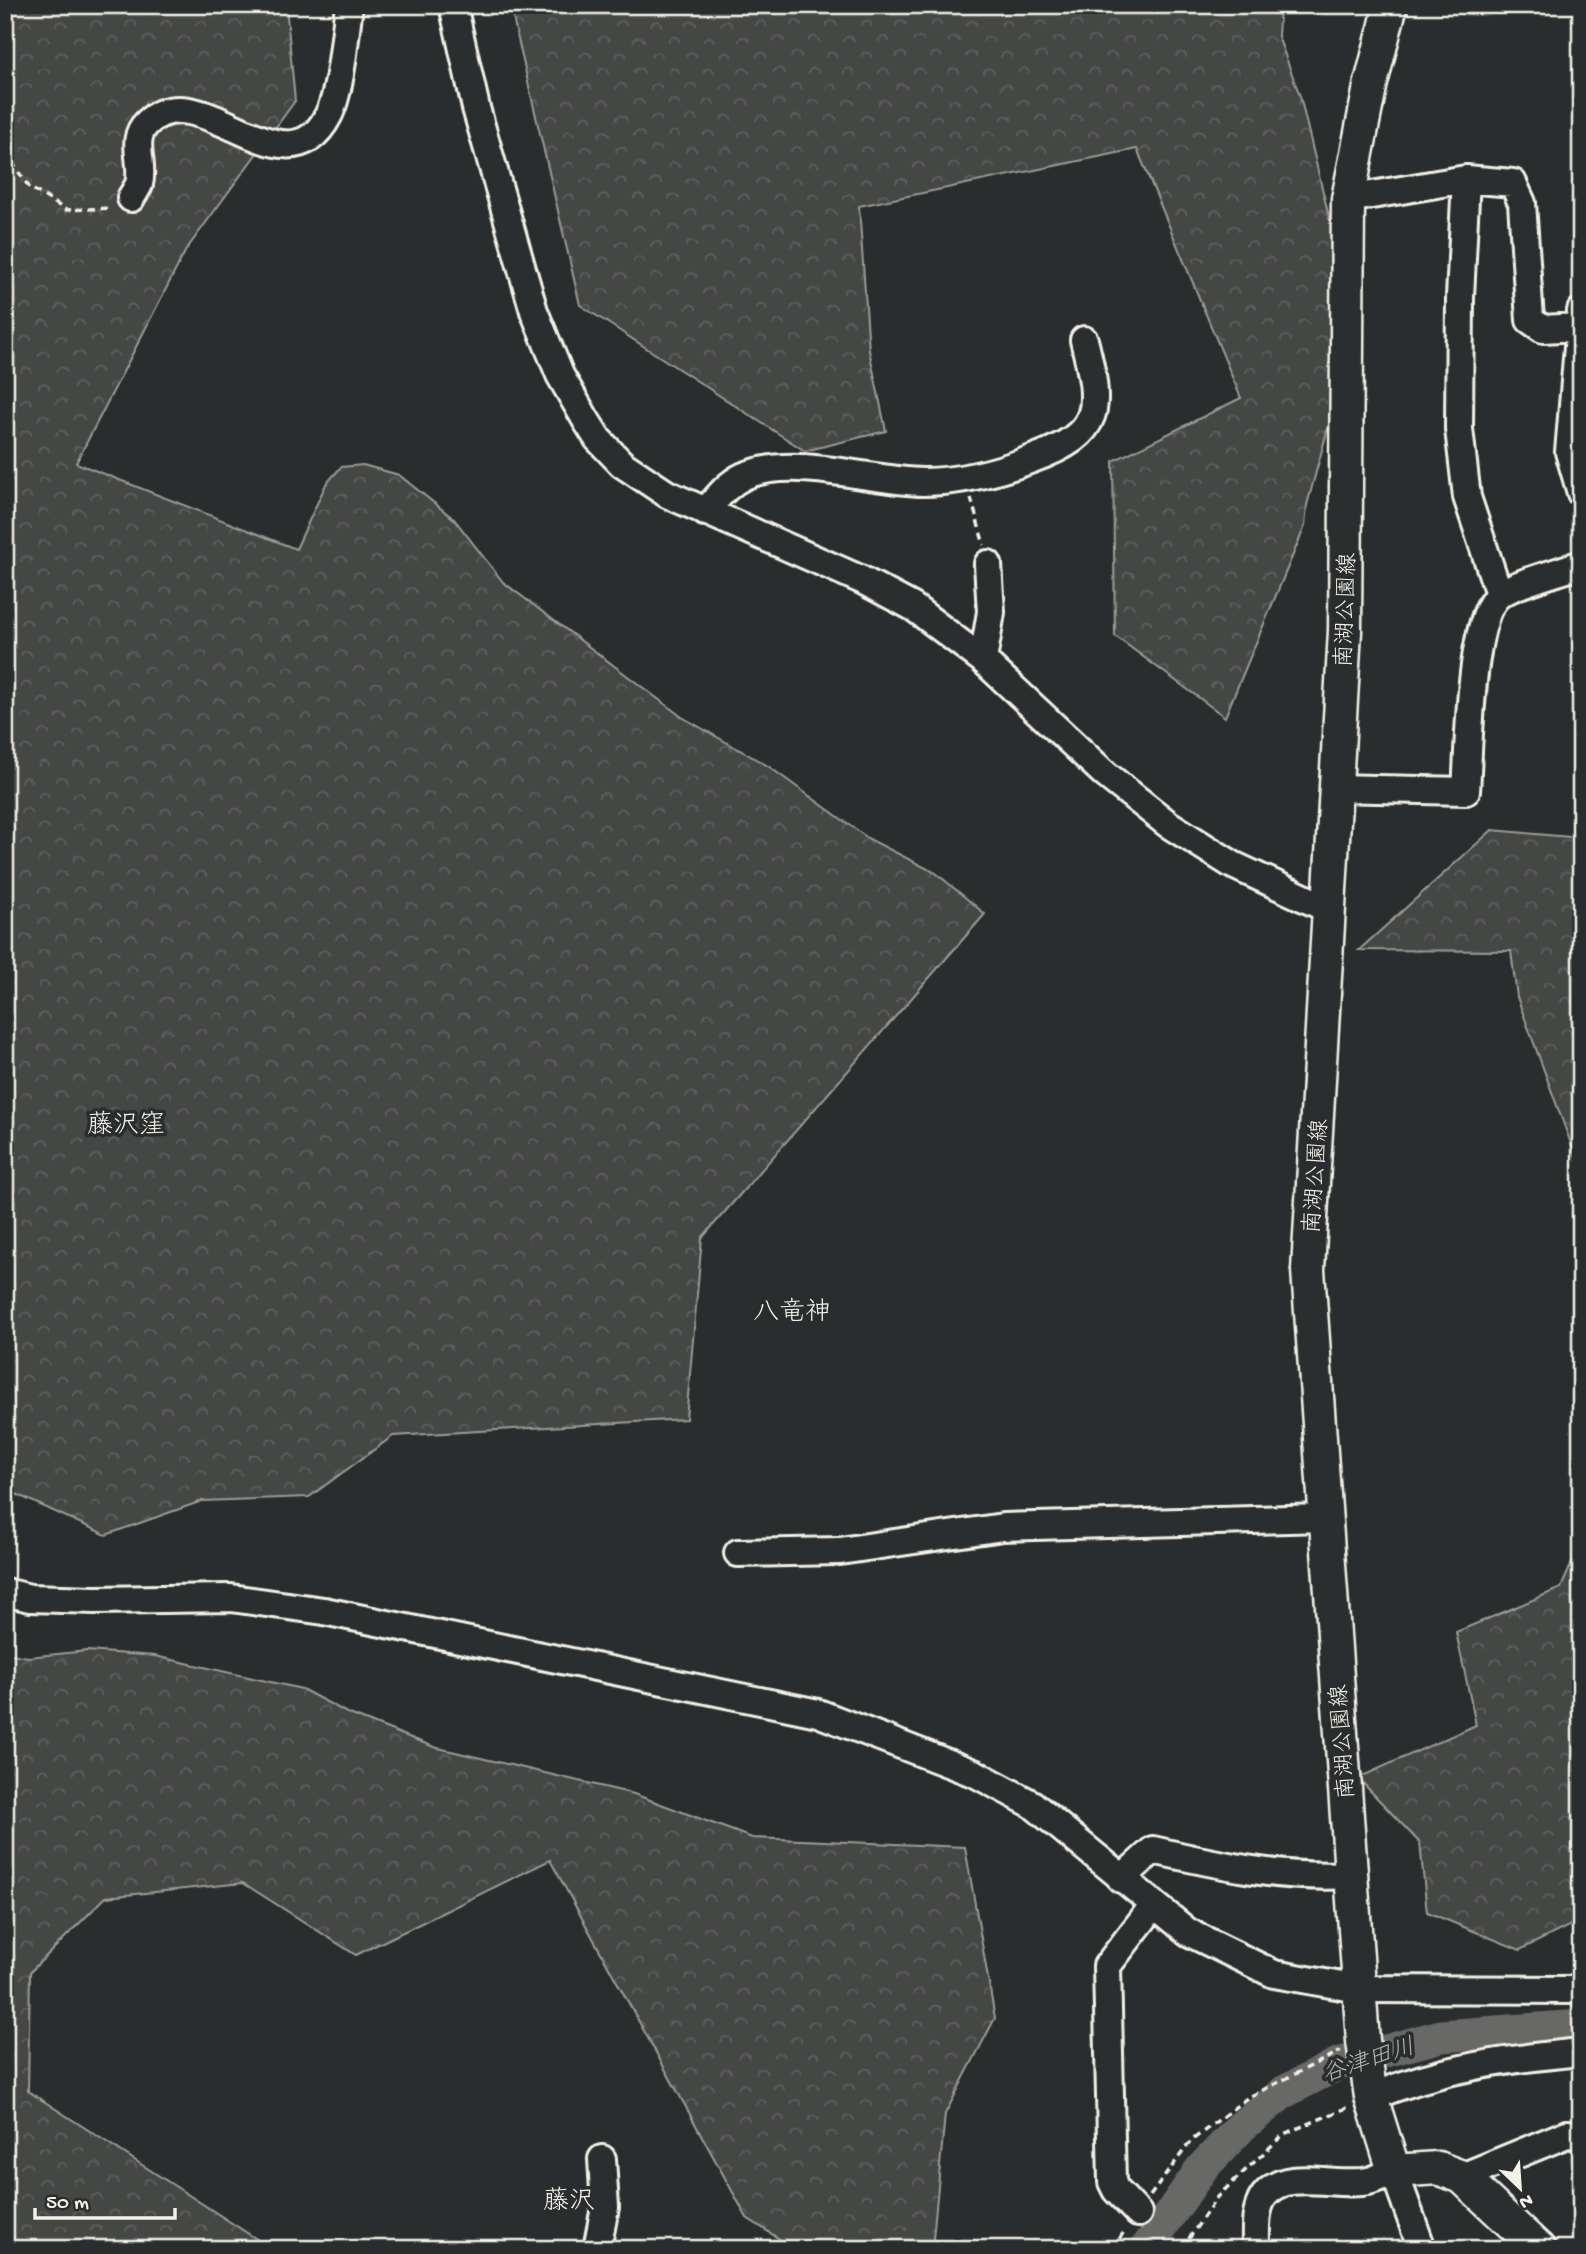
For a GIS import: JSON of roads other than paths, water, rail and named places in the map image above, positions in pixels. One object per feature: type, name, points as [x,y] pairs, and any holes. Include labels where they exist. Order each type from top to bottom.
[{"type":"main road","name":"南湖公園線","points":[[1391,5],[1370,87],[1348,198],[1345,631],[1308,1270],[1363,2041],[1371,2097],[1394,2171]]},
{"type":"main road","points":[[1394,2171],[1438,2168],[1462,2177],[1539,2249]]},
{"type":"street","points":[[131,198],[139,183],[137,148],[140,131],[160,114],[175,109],[212,117],[272,143],[293,145],[316,134],[330,114],[349,5]]},
{"type":"street","points":[[453,5],[476,108],[534,311],[560,375],[598,439],[622,464],[667,494],[862,580],[914,607],[983,660],[1105,774],[1168,824],[1233,865],[1328,909]]},
{"type":"street","points":[[1348,198],[1466,179],[1513,183],[1522,203],[1530,320],[1543,329],[1579,319],[1569,452],[1581,493]]},
{"type":"street","points":[[1466,179],[1460,297],[1459,429],[1468,497],[1499,594]]},
{"type":"street","points":[[705,512],[725,488],[744,476],[763,471],[797,469],[923,482],[966,478],[1054,452],[1083,433],[1095,405],[1093,379],[1084,340]]},
{"type":"street","points":[[983,660],[991,612],[988,564]]},
{"type":"street","points":[[1334,788],[1466,791],[1478,636],[1487,611],[1499,594],[1581,565]]},
{"type":"street","points":[[738,1553],[840,1551],[1003,1527],[1324,1518]]},
{"type":"street","points":[[5,1592],[30,1598],[95,1600],[231,1598],[324,1611],[818,1713],[964,1770],[1032,1804],[1072,1834],[1188,1932],[1274,1974],[1359,1989],[1581,1990]]},
{"type":"street","points":[[1121,1878],[1153,1850],[1234,1869],[1314,1877],[1350,1875]]},
{"type":"street","points":[[1138,2213],[1112,2182],[1107,1966],[1154,1905]]},
{"type":"street","points":[[1371,2097],[1419,2077],[1492,2061],[1581,2052]]},
{"type":"street","points":[[1462,2177],[1567,2134],[1581,2135]]},
{"type":"street","points":[[602,2159],[606,2207],[602,2248]]},
{"type":"street","points":[[1256,2249],[1257,2215],[1264,2197],[1277,2185],[1294,2181],[1332,2184],[1368,2181],[1394,2171],[1422,2249]]},
{"type":"waterway","name":"谷津田川","points":[[1146,2249],[1202,2168],[1242,2126],[1284,2092],[1338,2064],[1441,2036],[1581,2026]]},
{"type":"district","name":"藤沢窪","points":[[126,1123]]},
{"type":"district","name":"八竜神","points":[[792,1310]]},
{"type":"district","name":"藤沢","points":[[569,2199]]}]
